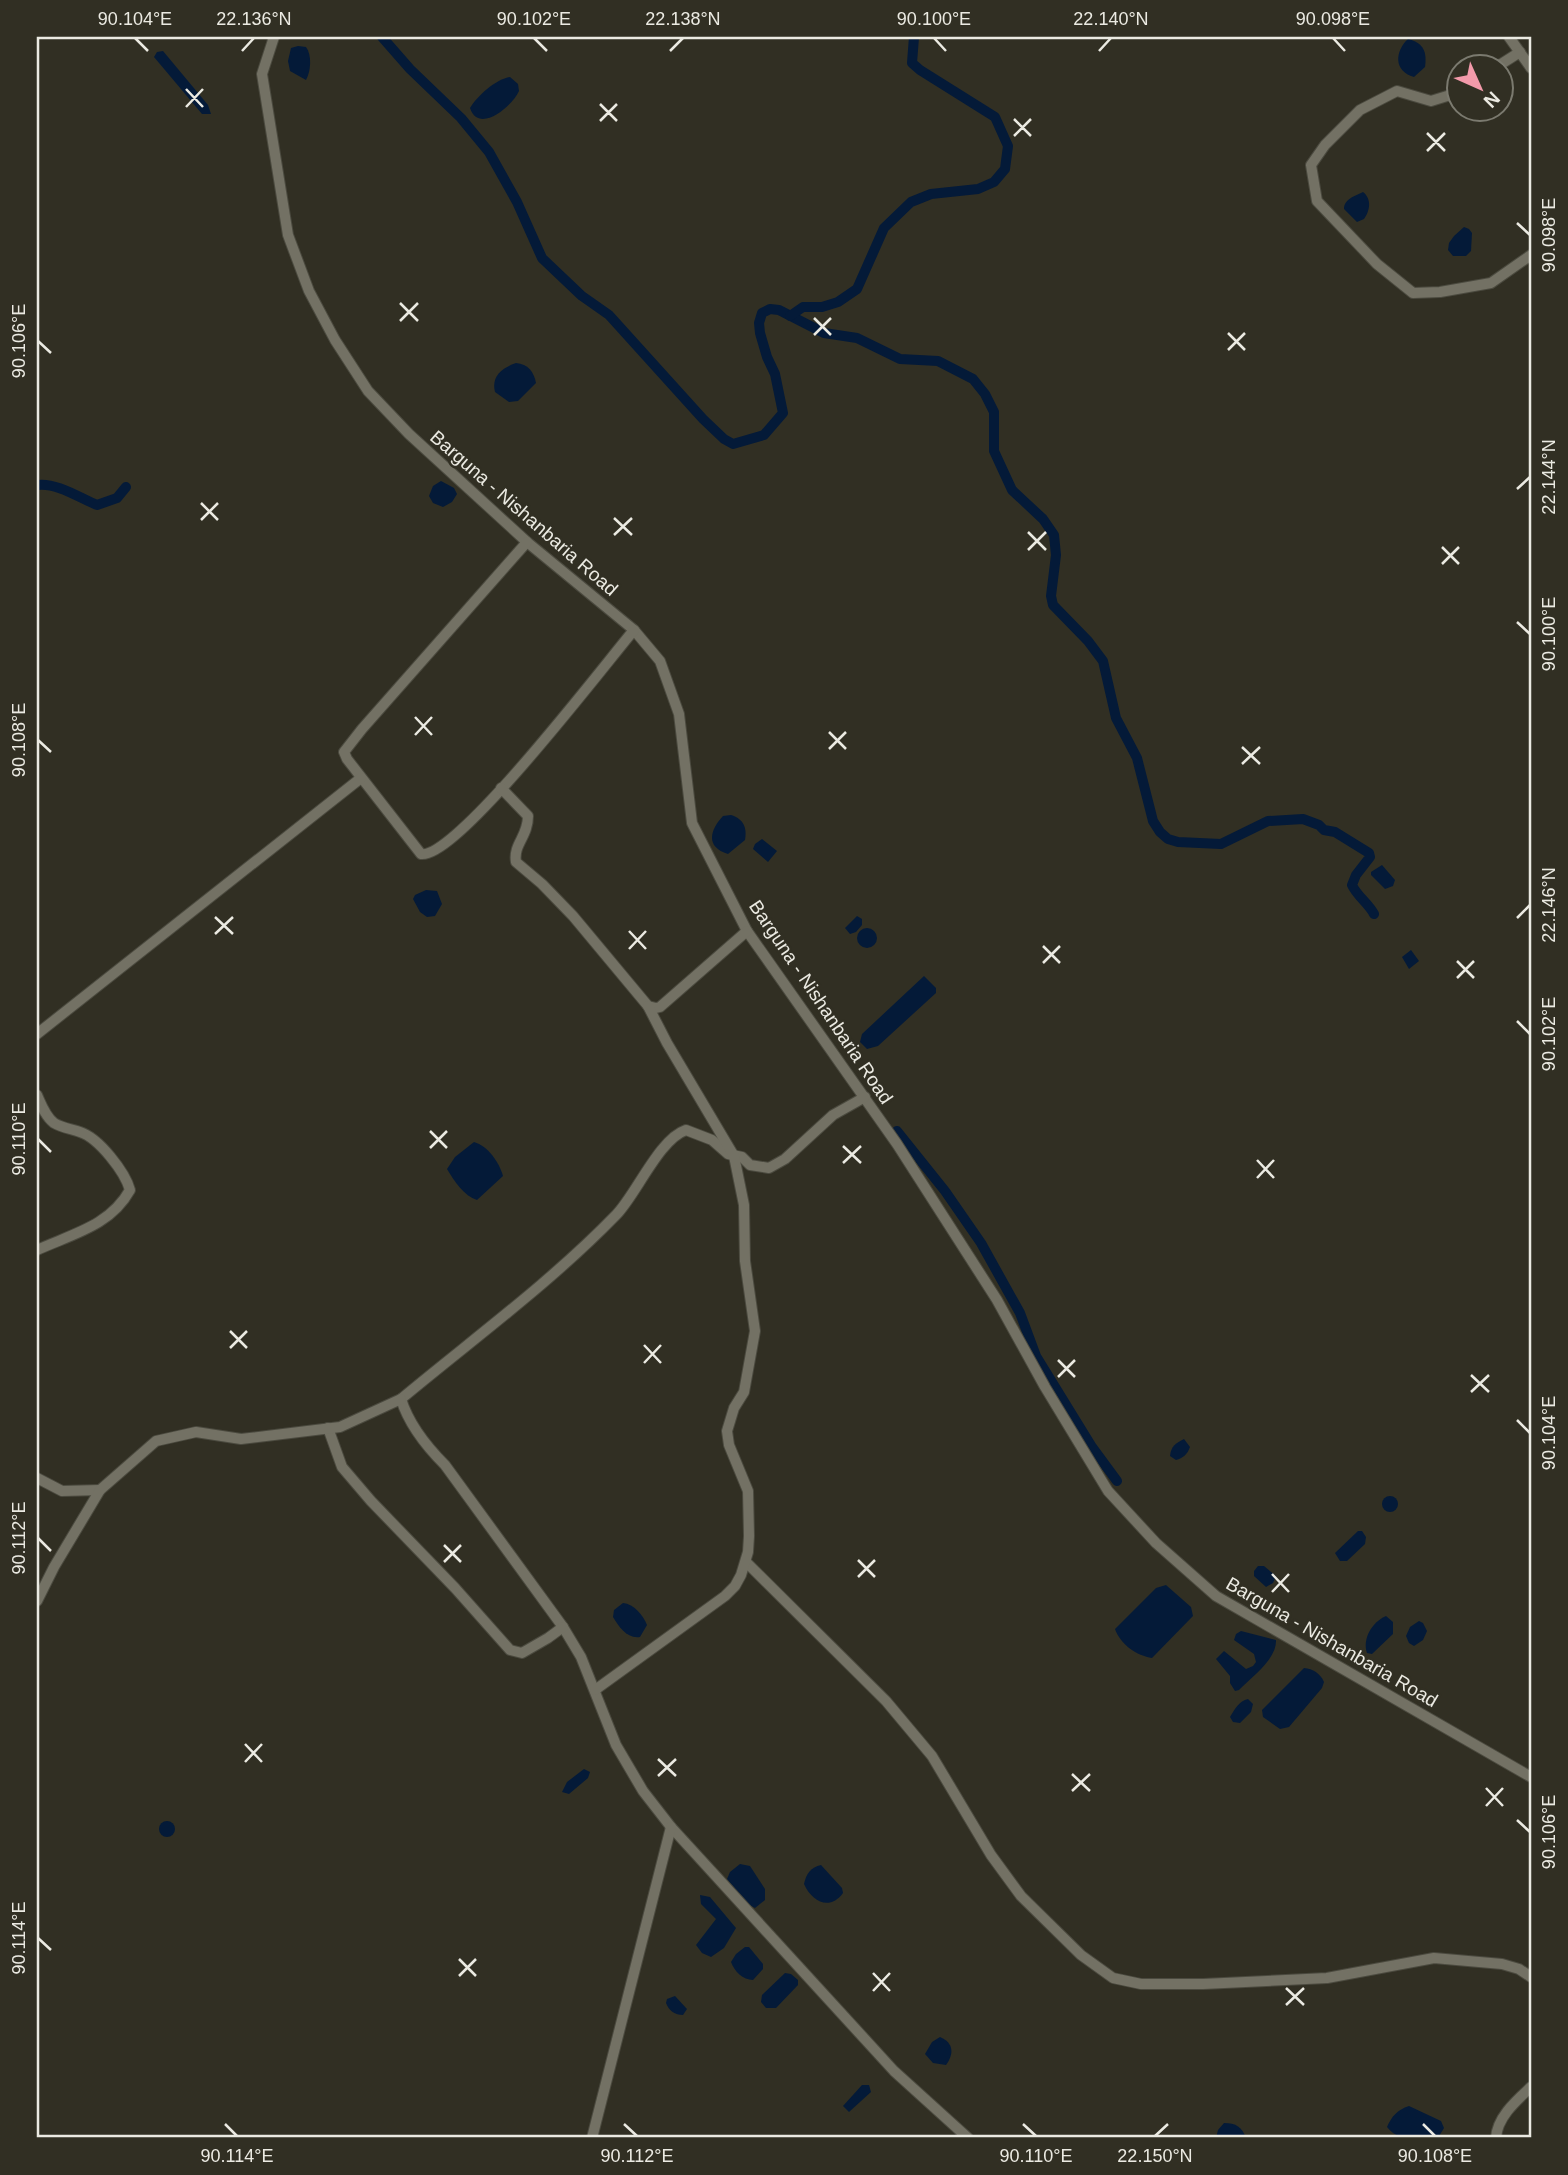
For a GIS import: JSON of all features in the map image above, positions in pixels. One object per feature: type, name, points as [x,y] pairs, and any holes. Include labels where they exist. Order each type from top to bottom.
[{"type":"street","name":"Barguna - Nishanbaria Road","points":[[274,37],[262,74],[288,235],[309,291],[335,340],[368,391],[409,434],[527,542],[634,630],[660,661],[679,714],[692,823],[747,931],[864,1097],[997,1300],[1045,1387],[1108,1491],[1156,1543],[1216,1595],[1531,1776]]},
{"type":"street","points":[[1509,37],[1531,68]]},
{"type":"street","points":[[1516,55],[1520,52]]},
{"type":"street","points":[[1446,96],[1431,101],[1397,91],[1360,110],[1325,145],[1311,165],[1317,201],[1377,264],[1413,293],[1440,292],[1492,283],[1531,255]]},
{"type":"street","points":[[527,542],[344,752],[416,848],[426,855],[459,834],[553,730],[634,630]]},
{"type":"street","points":[[37,1034],[361,778]]},
{"type":"street","points":[[501,788],[528,816],[528,828],[516,849],[516,862],[573,916],[648,1006],[734,1156],[744,1205],[745,1261],[755,1331],[744,1392],[734,1408],[727,1431],[729,1445],[748,1490],[749,1536],[746,1562],[735,1586],[725,1596],[595,1690]]},
{"type":"street","points":[[648,1006],[656,1009],[660,1007],[747,931]]},
{"type":"street","points":[[37,1094],[45,1113],[54,1122],[83,1132],[116,1164],[127,1179],[130,1190],[117,1209],[95,1226],[37,1250]]},
{"type":"street","points":[[37,1601],[100,1490],[156,1441],[196,1432],[241,1438],[340,1427],[401,1399],[563,1266],[619,1213],[640,1178],[676,1134],[686,1130],[712,1140],[728,1154],[743,1157],[750,1165],[769,1168],[785,1159],[833,1115],[864,1097]]},
{"type":"street","points":[[401,1399],[405,1415],[427,1447],[445,1465],[563,1627],[581,1657],[616,1745],[643,1791],[671,1827],[894,2071],[968,2138]]},
{"type":"street","points":[[328,1428],[342,1467],[510,1650],[522,1653],[563,1627]]},
{"type":"street","points":[[37,1478],[62,1491],[100,1490]]},
{"type":"street","points":[[746,1562],[886,1701],[932,1756],[991,1855],[1021,1896],[1081,1955],[1113,1978],[1141,1984],[1326,1978],[1434,1958],[1502,1964],[1519,1969],[1531,1977]]},
{"type":"street","points":[[592,2138],[671,1827]]},
{"type":"street","points":[[1496,2138],[1496,2131],[1512,2105],[1531,2087]]},
{"type":"water","points":[[1408,39],[1421,46],[1425,57],[1425,67],[1414,77],[1402,70],[1398,60],[1400,49]]},
{"type":"water","points":[[306,47],[309,54],[310,68],[306,80],[290,71],[288,61],[291,48]]},
{"type":"water","points":[[163,51],[208,105],[211,114],[202,114],[154,57],[157,52]]},
{"type":"water","points":[[510,77],[518,84],[516,97],[496,115],[481,119],[474,116],[470,108],[477,98],[493,85]]},
{"type":"water","points":[[1363,192],[1368,198],[1369,209],[1364,219],[1357,222],[1344,206],[1350,198]]},
{"type":"water","points":[[1464,227],[1472,233],[1471,251],[1466,256],[1453,256],[1448,250],[1449,243]]},
{"type":"water","points":[[516,363],[530,369],[536,383],[518,401],[509,402],[495,392],[494,386],[496,377],[502,370]]},
{"type":"water","points":[[441,481],[454,488],[457,494],[452,502],[443,507],[433,503],[429,496],[433,486]]},
{"type":"water","points":[[731,815],[742,822],[746,836],[745,840],[728,854],[716,847],[712,838],[715,827],[723,816]]},
{"type":"water","points":[[762,839],[777,851],[768,862],[753,849]]},
{"type":"water","points":[[1382,865],[1395,880],[1393,886],[1385,889],[1371,875],[1371,872]]},
{"type":"water","points":[[426,890],[437,891],[442,904],[435,916],[427,917],[420,912],[413,899],[415,895]]},
{"type":"water","points":[[857,916],[862,919],[862,925],[850,934],[845,928]]},
{"type":"water","points":[[867,928],[874,931],[877,938],[874,945],[867,948],[860,945],[857,938],[860,931]]},
{"type":"water","points":[[1411,950],[1419,961],[1409,969],[1402,957]]},
{"type":"water","points":[[924,976],[936,988],[936,993],[878,1046],[867,1049],[860,1042],[862,1034]]},
{"type":"water","points":[[474,1142],[492,1155],[503,1176],[477,1200],[464,1192],[447,1169],[455,1157]]},
{"type":"water","points":[[1184,1439],[1190,1447],[1184,1456],[1176,1460],[1170,1456],[1171,1450]]},
{"type":"water","points":[[1390,1496],[1398,1504],[1390,1512],[1382,1504]]},
{"type":"water","points":[[1358,1531],[1362,1531],[1366,1537],[1365,1544],[1347,1561],[1340,1561],[1335,1553]]},
{"type":"water","points":[[1258,1566],[1264,1566],[1276,1576],[1273,1583],[1266,1587],[1254,1576]]},
{"type":"water","points":[[1166,1585],[1191,1607],[1193,1616],[1152,1658],[1146,1657],[1125,1644],[1115,1629],[1156,1588]]},
{"type":"water","points":[[623,1603],[641,1614],[647,1625],[640,1637],[627,1634],[613,1617],[614,1610]]},
{"type":"water","points":[[1386,1616],[1393,1622],[1393,1634],[1372,1654],[1367,1653],[1369,1632],[1376,1622]]},
{"type":"water","points":[[1419,1621],[1427,1631],[1423,1640],[1414,1646],[1406,1636],[1410,1627]]},
{"type":"water","points":[[1241,1631],[1276,1640],[1268,1661],[1235,1691],[1230,1683],[1230,1676],[1216,1659],[1224,1651],[1246,1669],[1253,1666],[1256,1662],[1254,1654],[1234,1640],[1236,1634]]},
{"type":"water","points":[[1304,1668],[1313,1670],[1320,1676],[1324,1682],[1322,1688],[1289,1727],[1280,1729],[1263,1717],[1262,1710]]},
{"type":"water","points":[[1248,1699],[1253,1704],[1251,1712],[1240,1723],[1233,1722],[1230,1717],[1240,1703]]},
{"type":"water","points":[[584,1769],[590,1772],[588,1778],[569,1794],[562,1792],[567,1782]]},
{"type":"water","points":[[167,1821],[173,1823],[173,1835],[167,1837],[161,1835],[159,1829],[161,1823]]},
{"type":"water","points":[[740,1864],[750,1866],[765,1889],[765,1900],[755,1908],[746,1903],[727,1879],[730,1872]]},
{"type":"water","points":[[821,1865],[842,1888],[843,1893],[833,1902],[816,1900],[804,1884],[810,1871]]},
{"type":"water","points":[[700,1895],[710,1897],[736,1928],[724,1948],[711,1957],[702,1953],[696,1945],[716,1919],[701,1904]]},
{"type":"water","points":[[745,1947],[749,1947],[763,1964],[763,1969],[753,1980],[739,1974],[731,1962]]},
{"type":"water","points":[[785,1973],[798,1980],[798,1985],[776,2008],[766,2008],[761,2002],[762,1995]]},
{"type":"water","points":[[675,1996],[687,2009],[683,2015],[673,2012],[666,2003],[667,1999]]},
{"type":"water","points":[[940,2037],[948,2042],[951,2049],[946,2065],[933,2063],[925,2054],[932,2042]]},
{"type":"water","points":[[862,2085],[869,2085],[871,2092],[849,2112],[843,2106]]},
{"type":"water","points":[[1409,2106],[1441,2121],[1444,2128],[1438,2138],[1403,2138],[1387,2127],[1395,2114]]},
{"type":"water","points":[[1224,2123],[1238,2126],[1246,2138],[1216,2138]]},
{"type":"waterway","points":[[382,37],[410,69],[461,118],[489,152],[517,202],[542,258],[582,296],[609,315],[724,439],[733,444],[764,435],[783,413],[775,374],[760,333],[762,313],[770,309],[779,310],[824,333],[857,338],[900,359],[938,361],[973,379],[994,412],[994,451],[1012,490],[1043,519],[1054,535],[1056,555],[1051,596],[1053,605],[1088,641],[1103,661],[1116,718],[1137,758],[1153,821],[1160,832],[1168,839],[1178,842],[1221,844],[1268,821],[1303,819],[1319,825],[1369,853],[1370,857],[1352,885],[1374,914]]},
{"type":"waterway","points":[[790,316],[803,307],[822,307],[838,302],[857,289],[884,228],[911,202],[931,194],[978,189],[994,182],[1005,169],[1008,146],[995,117],[912,63],[914,37]]},
{"type":"waterway","points":[[37,485],[60,488],[97,505],[117,498],[126,487]]},
{"type":"waterway","points":[[897,1131],[945,1191],[981,1243],[1020,1313],[1036,1356],[1092,1447],[1117,1481]]}]
